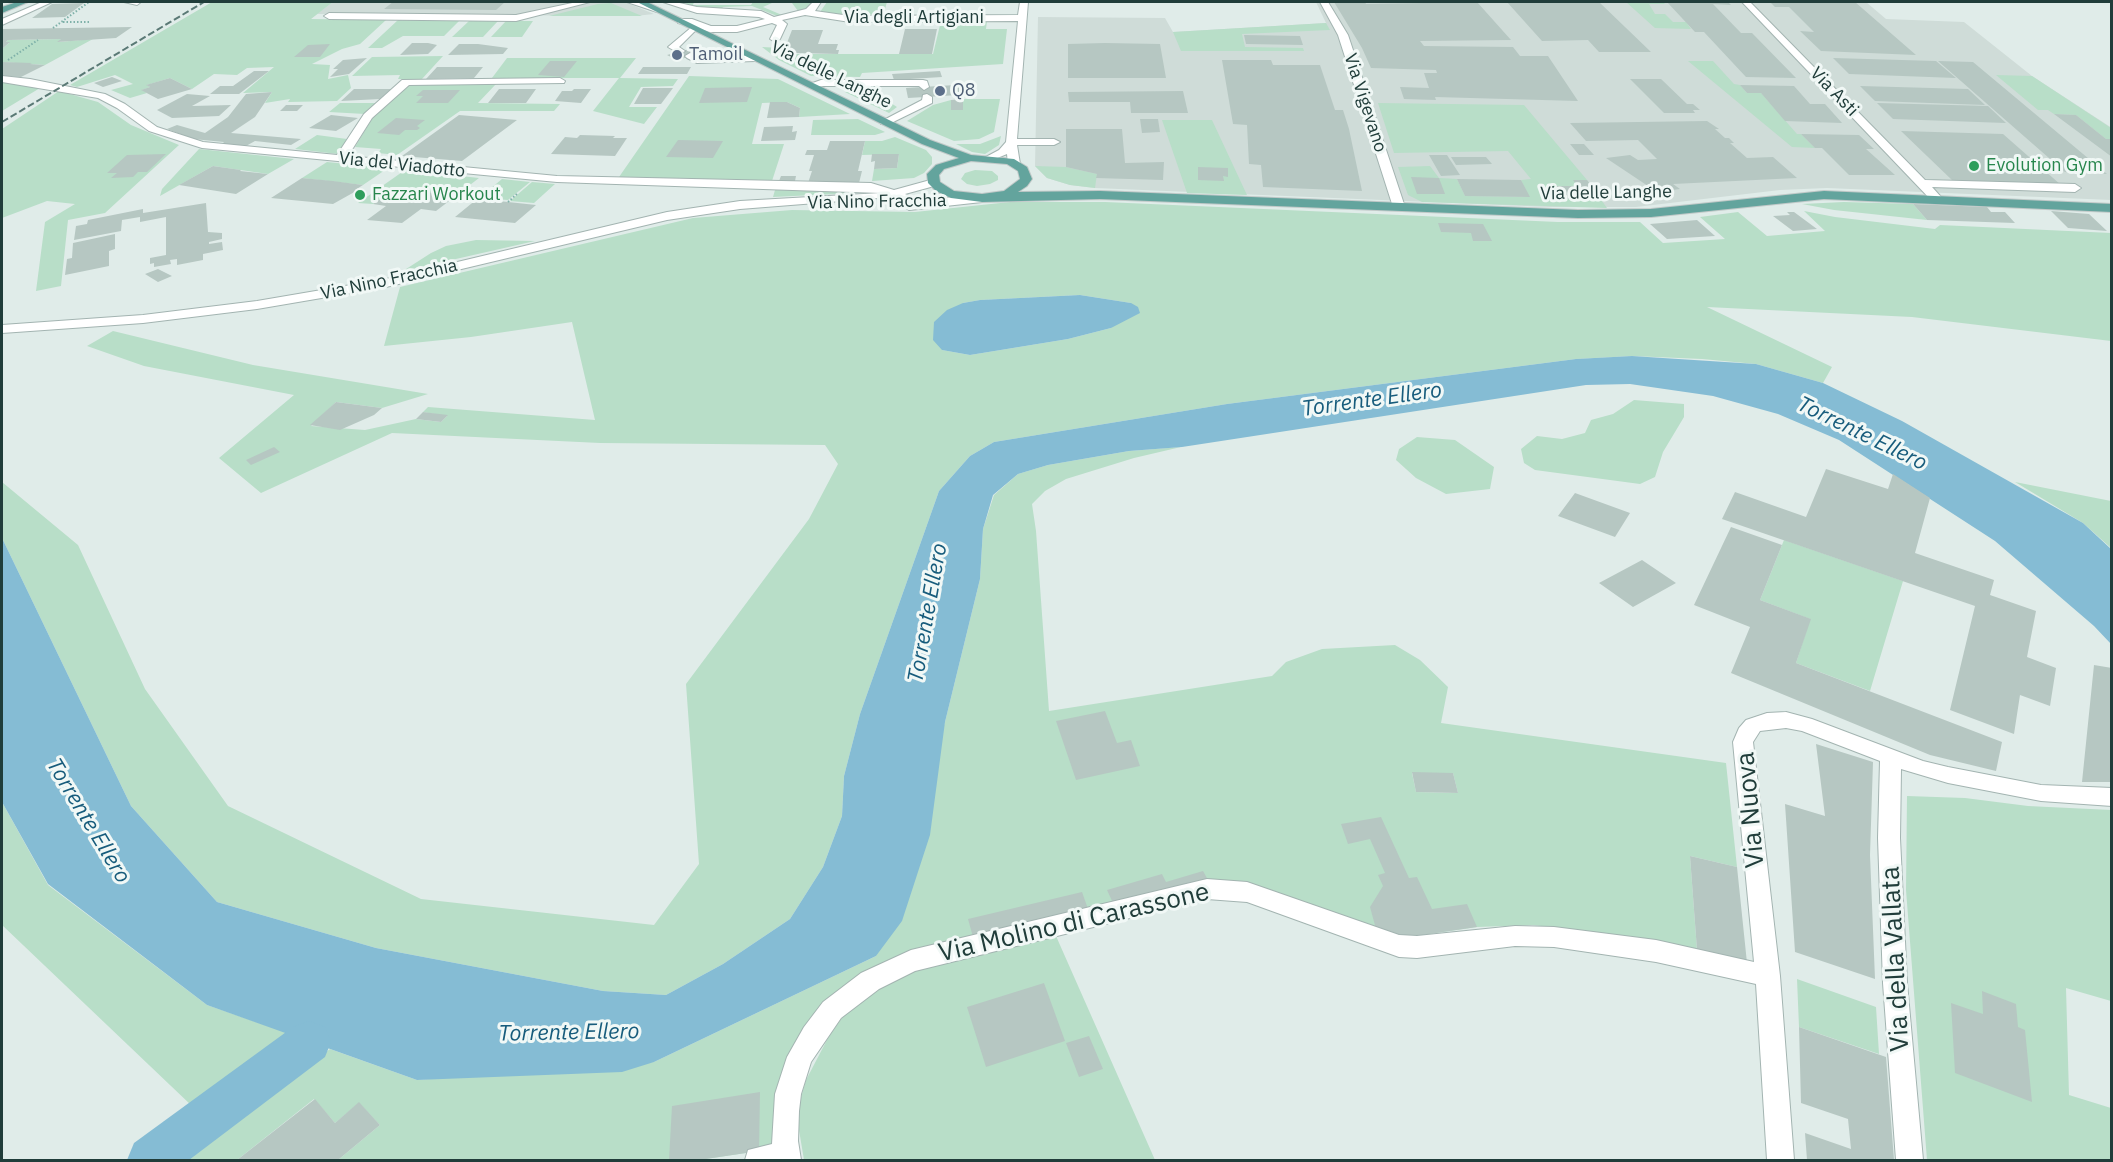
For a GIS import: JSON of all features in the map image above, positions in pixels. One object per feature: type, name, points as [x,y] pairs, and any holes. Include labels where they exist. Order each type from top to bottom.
[{"type":"main road","points":[[2,10],[24,2]]},
{"type":"main road","name":"Via delle Langhe","points":[[641,2],[885,122],[970,158]]},
{"type":"main road","name":"Via delle Langhe","points":[[926,141],[944,156],[946,164],[970,158],[990,158],[1014,164]]},
{"type":"main road","points":[[934,183],[933,174],[946,164]]},
{"type":"main road","points":[[1014,164],[1023,169],[1035,182]]},
{"type":"main road","name":"Via delle Langhe","points":[[995,196],[1035,182],[1100,195]]},
{"type":"main road","name":"Via delle Langhe","points":[[934,183],[951,194],[982,198],[1100,195],[1621,214],[1665,212],[1804,195],[1936,198],[2112,208]]},
{"type":"street","points":[[2,22],[48,2]]},
{"type":"street","points":[[128,2],[137,2]]},
{"type":"street","points":[[329,16],[518,18],[586,2]]},
{"type":"street","name":"Via delle Langhe","points":[[631,2],[657,9]]},
{"type":"street","points":[[667,2],[697,10],[756,13],[782,24],[775,39]]},
{"type":"street","name":"Via degli Artigiani","points":[[681,21],[716,30],[749,27],[806,12],[813,9],[817,2]]},
{"type":"street","points":[[1014,164],[1011,142],[1024,2]]},
{"type":"street","name":"Via Vigevano","points":[[1324,2],[1343,35],[1399,207]]},
{"type":"street","name":"Via Asti","points":[[1746,2],[1936,198]]},
{"type":"street","name":"Via degli Artigiani","points":[[806,12],[850,19],[1001,14],[1022,18]]},
{"type":"street","points":[[690,56],[698,60],[753,57],[749,50],[736,44],[734,39],[736,33],[749,27]]},
{"type":"street","points":[[680,51],[673,47],[694,28]]},
{"type":"street","name":"Via del Viadotto","points":[[2,79],[101,96],[122,106],[153,129],[192,144],[557,179],[861,187],[879,189],[921,205]]},
{"type":"street","points":[[340,159],[368,116],[406,82],[560,81]]},
{"type":"street","points":[[812,86],[821,83],[923,83],[928,101],[885,122]]},
{"type":"street","points":[[1011,142],[1054,142]]},
{"type":"street","points":[[990,158],[1003,152],[1011,142]]},
{"type":"street","name":"Via Nino Fracchia","points":[[2,329],[143,319],[257,305],[407,278],[667,216],[732,206],[892,194],[934,183]]},
{"type":"street","points":[[1921,183],[2075,188]]},
{"type":"street","name":"Via Nino Fracchia","points":[[772,203],[921,205],[982,198]]},
{"type":"street","name":"Via Nuova","points":[[1781,1161],[1768,976],[1743,742],[1746,733],[1753,725],[1767,721],[1786,720],[1805,724],[1932,771],[2065,796],[2112,797]]},
{"type":"street","name":"Via della Vallata","points":[[1891,757],[1889,838],[1894,972],[1910,1161]]},
{"type":"street","name":"Via Molino di Carassone","points":[[788,1158],[785,1127],[787,1102],[801,1057],[813,1035],[832,1010],[870,981],[911,961],[1207,889],[1247,892],[1399,946],[1412,947],[1515,936],[1554,937],[1656,951],[1768,976]]},
{"type":"street","points":[[758,1161],[788,1158]]},
{"type":"path","points":[[53,28],[89,2]]},
{"type":"path","points":[[61,22],[89,22]]},
{"type":"path","points":[[8,60],[38,40]]},
{"type":"shaded area","points":[[333,2],[625,2],[654,14],[635,16],[317,14]]},
{"type":"shaded area","points":[[1316,2],[1866,2],[1886,19],[1964,22],[2032,76],[2112,128],[2111,200],[1827,188],[1780,190],[1636,207],[1549,207],[1095,188],[1070,185],[1047,178],[1035,166],[1038,17],[1165,18],[1173,32],[1326,23]]},
{"type":"green space","points":[[212,2],[333,2],[311,19],[386,20],[360,44],[342,49],[312,64],[330,65],[328,79],[348,75],[351,88],[337,101],[288,102],[290,99],[265,103],[272,92],[243,93],[274,67],[247,68],[237,75],[214,74],[192,89],[170,78],[147,85],[150,87],[142,90],[147,93],[130,98],[111,90],[133,84],[115,75],[77,87],[70,85]]},
{"type":"green space","points":[[681,2],[694,2],[693,5],[751,5],[753,2],[812,2],[807,8],[798,11],[792,3],[772,3],[763,7],[782,15],[777,16],[752,6],[723,7],[721,10],[699,8]]},
{"type":"green space","points":[[827,2],[887,2],[883,16],[845,16],[820,12]]},
{"type":"green space","points":[[1626,2],[1663,2],[1665,4],[1649,4],[1655,14],[1665,14],[1673,22],[1686,22],[1691,29],[1655,28]]},
{"type":"green space","points":[[611,3],[642,16],[549,16],[598,4]]},
{"type":"green space","points":[[398,20],[459,21],[444,36],[403,36],[382,48],[368,48]]},
{"type":"green space","points":[[469,21],[498,21],[483,37],[452,37]]},
{"type":"green space","points":[[506,21],[533,21],[522,37],[491,37]]},
{"type":"green space","points":[[941,21],[987,21],[986,29],[1007,29],[1003,64],[862,73],[860,77],[811,76],[779,60],[762,47],[780,48],[795,54],[933,54]]},
{"type":"green space","points":[[1326,23],[1330,30],[1242,34],[1245,47],[1303,48],[1304,51],[1181,51],[1173,32]]},
{"type":"green space","points":[[61,39],[59,42],[93,39],[45,65],[2,62],[2,49],[9,43],[6,42],[8,40]]},
{"type":"green space","points":[[443,56],[422,79],[398,79],[400,75],[352,76],[372,57]]},
{"type":"green space","points":[[507,58],[636,58],[620,78],[678,79],[673,86],[641,87],[629,107],[657,107],[644,124],[593,111],[619,78],[492,78]]},
{"type":"green space","points":[[1688,61],[1713,61],[1734,84],[1740,85],[1747,93],[1761,93],[1797,134],[1801,134],[1815,148],[1792,147]]},
{"type":"green space","points":[[1996,75],[2032,76],[2111,128],[2111,139],[2106,139],[2076,115],[2054,114],[2048,110],[2038,110]]},
{"type":"green space","points":[[689,76],[778,79],[850,114],[799,117],[800,108],[787,102],[762,103],[752,144],[784,144],[772,181],[619,177]]},
{"type":"green space","points":[[2,83],[40,88],[2,111]]},
{"type":"green space","points":[[407,84],[496,84],[478,103],[560,104],[554,111],[460,111],[397,155],[378,153],[381,149],[355,147],[373,117]]},
{"type":"green space","points":[[59,91],[98,102],[131,125],[179,145],[105,213],[68,220],[61,286],[36,291],[45,222],[75,204],[47,201],[2,218],[2,129]]},
{"type":"green space","points":[[866,91],[880,96],[897,107],[889,113],[845,92]]},
{"type":"green space","points":[[963,99],[1000,99],[994,132],[979,139],[954,141],[907,121],[933,105],[951,100],[951,110]]},
{"type":"green space","points":[[340,103],[377,103],[365,114],[329,112]]},
{"type":"green space","points":[[1378,103],[1524,105],[1587,180],[1607,208],[1422,202],[1408,195],[1398,167],[1430,166],[1439,178],[1457,179],[1465,196],[1529,197],[1521,180],[1531,179],[1508,151],[1394,153]]},
{"type":"green space","points":[[858,119],[885,132],[875,135],[811,135],[813,120]]},
{"type":"green space","points":[[1162,120],[1212,120],[1247,195],[1187,193]]},
{"type":"green space","points":[[317,135],[347,139],[338,154],[295,149]]},
{"type":"green space","points":[[1001,136],[999,145],[985,154],[972,152],[956,144],[980,144]]},
{"type":"green space","points":[[895,137],[926,150],[932,157],[932,164],[924,173],[914,178],[872,181],[874,169],[897,168],[899,154],[862,155],[865,141],[882,141]]},
{"type":"green space","points":[[199,149],[294,159],[268,174],[213,166],[160,196],[162,189]]},
{"type":"green space","points":[[327,162],[388,168],[363,185],[302,178]]},
{"type":"green space","points":[[1035,166],[1066,167],[1097,174],[1095,188],[1070,185],[1047,178]]},
{"type":"green space","points":[[405,170],[479,178],[457,195],[395,189],[373,204],[358,203]]},
{"type":"green space","points":[[975,170],[992,171],[998,176],[998,180],[977,186],[967,184],[961,179],[965,173]]},
{"type":"green space","points":[[502,179],[530,182],[508,200],[479,198]]},
{"type":"green space","points":[[532,182],[555,184],[534,203],[510,201]]},
{"type":"green space","points":[[775,190],[857,191],[856,193],[773,197]]},
{"type":"green space","points":[[1010,202],[1105,202],[1558,222],[1640,222],[1663,243],[1725,239],[1700,217],[1738,212],[1767,236],[1825,231],[1804,211],[1935,229],[1940,225],[2111,233],[2111,341],[1912,317],[1707,307],[1832,367],[1823,383],[1756,364],[1632,356],[1576,359],[1227,404],[994,442],[970,456],[939,491],[860,714],[844,776],[842,816],[823,867],[790,919],[723,964],[666,995],[603,991],[376,948],[217,902],[131,806],[2,538],[2,482],[78,545],[145,689],[228,806],[421,899],[654,925],[699,864],[686,684],[809,519],[838,464],[825,445],[600,443],[392,433],[261,493],[219,458],[294,395],[144,366],[87,346],[113,331],[253,365],[428,394],[382,408],[336,402],[311,426],[365,430],[416,419],[441,422],[447,416],[423,412],[428,407],[595,420],[572,322],[471,337],[384,346],[400,287],[693,218],[792,210],[915,212]],"holes":[[[1080,295],[1131,303],[1111,328],[1068,339],[970,355],[942,350],[963,303],[980,300]]]},
{"type":"green space","points":[[1844,202],[1913,204],[1927,220],[1834,210],[1802,204]]},
{"type":"green space","points":[[476,240],[535,241],[403,271],[446,246]]},
{"type":"green space","points":[[1634,400],[1684,404],[1684,417],[1663,452],[1655,477],[1640,484],[1535,470],[1524,463],[1521,449],[1537,436],[1562,439],[1585,433],[1591,420],[1613,414]]},
{"type":"green space","points":[[1417,437],[1455,440],[1494,467],[1490,489],[1446,494],[1416,478],[1396,460],[1399,449]]},
{"type":"green space","points":[[1181,447],[1134,458],[1066,479],[1045,491],[1032,504],[1049,711],[1272,676],[1286,662],[1322,649],[1395,645],[1420,660],[1448,687],[1441,723],[1726,763],[1737,867],[1690,856],[1697,950],[1636,938],[1533,925],[1477,927],[1401,938],[1265,888],[908,953],[787,1059],[775,1092],[773,1149],[699,1160],[338,1160],[380,1125],[359,1103],[335,1123],[314,1099],[237,1160],[184,1160],[330,1049],[417,1080],[654,1062],[876,956],[945,722],[980,579],[983,529],[994,495],[1018,474],[1048,465],[1129,451]],"holes":[[[1412,773],[1453,773],[1458,793],[1416,792]]]},
{"type":"green space","points":[[2015,482],[2111,501],[2111,548],[2083,523]]},
{"type":"green space","points":[[1784,540],[1903,581],[1870,691],[1796,663],[1810,619],[1760,600]]},
{"type":"green space","points":[[1907,796],[1965,798],[2028,806],[2111,810],[2111,1001],[2066,988],[2069,1095],[2111,1108],[2111,1160],[1927,1160],[1906,890]]},
{"type":"green space","points":[[2,802],[48,885],[207,1005],[288,1033],[192,1106],[2,925]]},
{"type":"green space","points":[[1056,936],[1155,1160],[804,1160],[798,1124],[800,1101],[806,1080],[828,1038],[857,1002],[906,971]]},
{"type":"green space","points":[[1797,979],[1876,1007],[1879,1054],[1799,1027]]},
{"type":"water","points":[[1080,295],[1131,303],[1138,307],[1140,313],[1111,328],[1068,339],[970,355],[942,350],[933,340],[934,322],[947,310],[963,303],[980,300]]},
{"type":"water","name":"Torrente Ellero","points":[[1632,356],[1756,364],[1823,383],[1902,421],[2083,523],[2111,549],[2111,644],[2094,626],[1995,541],[1839,440],[1778,414],[1713,396],[1630,384],[1586,385],[1182,447],[1129,451],[1048,465],[1018,474],[993,495],[983,529],[980,579],[945,722],[930,835],[902,921],[876,956],[654,1062],[622,1072],[417,1080],[207,1005],[48,884],[2,802],[2,538],[131,806],[217,902],[376,948],[603,991],[666,995],[723,964],[790,919],[823,867],[842,816],[844,776],[860,714],[939,491],[970,456],[994,442],[1227,404],[1576,359]]},
{"type":"building","points":[[393,2],[505,2],[496,10],[384,9]]},
{"type":"building","points":[[1334,2],[1365,2],[1366,4],[1477,2],[1511,40],[1420,41],[1424,46],[1513,47],[1520,56],[1548,56],[1578,101],[1435,97],[1436,100],[1404,99],[1400,87],[1429,88],[1424,73],[1437,73],[1436,70],[1371,68],[1362,48]]},
{"type":"building","points":[[1507,2],[1599,2],[1651,52],[1599,52],[1588,40],[1542,41]]},
{"type":"building","points":[[1667,2],[1728,2],[1731,5],[1713,4],[1741,33],[1752,33],[1796,78],[1746,77],[1704,32],[1695,32]]},
{"type":"building","points":[[1770,2],[1855,2],[1916,55],[1821,51],[1800,31],[1814,32],[1789,7],[1775,7]]},
{"type":"building","points":[[84,3],[65,17],[32,18],[52,4]]},
{"type":"building","points":[[132,27],[116,38],[57,42],[61,39],[8,40],[6,42],[10,42],[2,49],[2,29]]},
{"type":"building","points":[[905,29],[937,29],[932,54],[899,54]]},
{"type":"building","points":[[792,30],[823,30],[818,44],[838,44],[836,50],[839,50],[838,54],[796,53],[785,48]]},
{"type":"building","points":[[1244,35],[1300,36],[1303,45],[1246,44]]},
{"type":"building","points":[[412,43],[437,45],[428,54],[400,55]]},
{"type":"building","points":[[330,44],[320,57],[294,57],[308,45]]},
{"type":"building","points":[[459,44],[508,48],[503,54],[448,55]]},
{"type":"building","points":[[1068,44],[1160,44],[1166,78],[1068,78]]},
{"type":"building","points":[[693,48],[703,53],[677,60],[667,55]]},
{"type":"building","points":[[367,58],[349,74],[330,77],[338,69],[333,69],[343,60]]},
{"type":"building","points":[[1833,58],[1936,61],[1956,78],[1849,74]]},
{"type":"building","points":[[1222,60],[1271,60],[1273,65],[1320,65],[1335,110],[1343,110],[1362,191],[1263,187],[1261,165],[1249,164],[1247,125],[1233,124]]},
{"type":"building","points":[[550,61],[577,61],[564,77],[538,75]]},
{"type":"building","points":[[1938,61],[1973,62],[2107,174],[2065,172]]},
{"type":"building","points":[[2,62],[45,65],[21,77],[2,76]]},
{"type":"building","points":[[437,67],[483,67],[474,78],[426,79]]},
{"type":"building","points":[[643,67],[691,67],[687,74],[638,74]]},
{"type":"building","points":[[254,71],[269,71],[239,94],[210,94],[220,86],[233,86]]},
{"type":"building","points":[[940,71],[942,77],[894,80],[892,74]]},
{"type":"building","points":[[112,77],[122,81],[103,87],[94,83]]},
{"type":"building","points":[[170,78],[192,89],[158,99],[141,90],[150,87],[146,85]]},
{"type":"building","points":[[1630,79],[1661,79],[1687,104],[1693,104],[1700,110],[1693,110],[1695,113],[1664,113]]},
{"type":"building","points":[[972,84],[975,94],[908,98],[906,88]]},
{"type":"building","points":[[1740,85],[1794,86],[1810,104],[1825,104],[1842,123],[1785,121],[1761,93],[1747,93]]},
{"type":"building","points":[[1860,86],[1968,89],[1985,105],[1875,101]]},
{"type":"building","points":[[752,87],[747,102],[699,103],[705,88]]},
{"type":"building","points":[[643,88],[673,88],[661,104],[634,104]]},
{"type":"building","points":[[354,89],[391,89],[380,99],[341,101]]},
{"type":"building","points":[[499,89],[536,89],[526,103],[488,103]]},
{"type":"building","points":[[591,89],[581,103],[555,101],[562,91]]},
{"type":"building","points":[[423,90],[460,90],[448,103],[416,103],[423,96],[416,96]]},
{"type":"building","points":[[1183,91],[1188,113],[1131,113],[1130,102],[1069,102],[1068,92]]},
{"type":"building","points":[[272,92],[255,117],[231,133],[301,139],[291,145],[255,141],[246,146],[222,144],[224,142],[193,139],[167,129],[177,125],[205,133],[228,117],[246,94]]},
{"type":"building","points":[[187,94],[210,96],[192,106],[231,105],[219,116],[172,118],[157,110]]},
{"type":"building","points":[[963,99],[963,110],[951,110],[951,100]]},
{"type":"building","points":[[770,102],[787,102],[800,108],[799,117],[767,118]]},
{"type":"building","points":[[1877,103],[1988,106],[2006,123],[1893,119]]},
{"type":"building","points":[[286,105],[303,105],[297,111],[280,111]]},
{"type":"building","points":[[2054,114],[2076,115],[2106,139],[2112,139],[2112,157]]},
{"type":"building","points":[[331,115],[358,118],[336,131],[309,128]]},
{"type":"building","points":[[459,115],[517,120],[462,161],[402,156]]},
{"type":"building","points":[[396,118],[425,120],[417,126],[420,128],[417,130],[405,130],[399,135],[377,133]]},
{"type":"building","points":[[1140,119],[1158,119],[1160,132],[1142,133]]},
{"type":"building","points":[[1707,121],[1719,129],[1715,129],[1725,138],[1729,138],[1734,143],[1730,143],[1747,158],[1773,157],[1797,178],[1673,184],[1680,189],[1657,192],[1606,158],[1630,155],[1638,160],[1657,159],[1638,140],[1586,141],[1570,123]]},
{"type":"building","points":[[793,126],[792,132],[797,131],[795,140],[761,141],[764,127]]},
{"type":"building","points":[[1066,129],[1122,129],[1125,163],[1164,162],[1163,180],[1096,178],[1097,174],[1066,167]]},
{"type":"building","points":[[1901,131],[2003,134],[2061,185],[1953,181]]},
{"type":"building","points":[[1801,134],[1859,135],[1874,149],[1866,149],[1895,175],[1849,175],[1822,148],[1815,148]]},
{"type":"building","points":[[580,135],[627,138],[615,156],[551,154],[565,137],[577,138]]},
{"type":"building","points":[[678,140],[723,141],[713,158],[666,157]]},
{"type":"building","points":[[830,141],[865,141],[858,171],[862,171],[859,183],[808,183],[814,155],[805,155],[807,150],[827,150]]},
{"type":"building","points":[[1570,144],[1584,144],[1594,155],[1579,155]]},
{"type":"building","points":[[166,154],[147,172],[138,172],[133,177],[111,178],[117,173],[107,173],[127,155]]},
{"type":"building","points":[[872,154],[899,154],[897,168],[874,169],[875,161],[871,162]]},
{"type":"building","points":[[1429,155],[1447,155],[1460,175],[1441,176]]},
{"type":"building","points":[[1451,157],[1486,157],[1492,164],[1456,165]]},
{"type":"building","points":[[213,166],[268,174],[236,194],[179,185]]},
{"type":"building","points":[[1198,167],[1228,168],[1228,177],[1223,176],[1224,181],[1198,180]]},
{"type":"building","points":[[781,176],[796,176],[795,181],[779,181]]},
{"type":"building","points":[[1411,177],[1439,178],[1445,194],[1417,194]]},
{"type":"building","points":[[302,178],[363,185],[333,204],[271,198]]},
{"type":"building","points":[[1457,179],[1521,180],[1530,197],[1465,196]]},
{"type":"building","points":[[1573,180],[1587,180],[1601,200],[1564,199],[1556,186],[1577,186]]},
{"type":"building","points":[[395,189],[457,195],[436,211],[421,209],[402,223],[367,220],[386,206],[373,204]]},
{"type":"building","points":[[477,199],[536,205],[515,223],[455,217]]},
{"type":"building","points":[[206,203],[208,232],[222,233],[222,239],[209,242],[209,244],[222,242],[223,250],[203,254],[203,260],[177,265],[177,259],[170,260],[171,264],[154,267],[154,263],[150,264],[150,258],[166,255],[166,217],[140,222],[140,217],[122,220],[121,231],[74,240],[76,226],[87,224],[88,220],[143,209],[143,213]]},
{"type":"building","points":[[1913,204],[1987,207],[1991,212],[2005,212],[2015,223],[1927,220]]},
{"type":"building","points":[[2051,211],[2089,214],[2107,231],[2068,228]]},
{"type":"building","points":[[1787,212],[1794,212],[1817,229],[1793,231],[1773,216],[1790,215]]},
{"type":"building","points":[[1697,220],[1715,236],[1667,239],[1650,224]]},
{"type":"building","points":[[1438,223],[1483,224],[1492,241],[1473,241],[1471,233],[1441,232]]},
{"type":"building","points":[[115,234],[115,249],[109,251],[109,266],[65,275],[67,259],[72,258],[73,243]]},
{"type":"building","points":[[158,269],[172,276],[158,282],[145,274]]},
{"type":"building","points":[[336,402],[382,408],[374,415],[340,430],[310,425]]},
{"type":"building","points":[[423,412],[448,415],[441,422],[416,419]]},
{"type":"building","points":[[274,447],[280,452],[251,465],[246,460]]},
{"type":"building","points":[[1826,469],[1888,489],[1893,474],[1930,498],[1915,553],[1994,580],[1990,595],[2036,611],[2027,657],[2056,668],[2050,706],[2020,695],[2014,734],[1950,710],[1975,606],[1722,519],[1735,492],[1806,517]]},
{"type":"building","points":[[1575,493],[1630,513],[1615,537],[1558,516]]},
{"type":"building","points":[[1731,527],[1782,545],[1760,600],[1811,619],[1796,663],[2002,742],[1996,771],[1930,755],[1731,673],[1750,627],[1694,605]]},
{"type":"building","points":[[1642,560],[1676,583],[1633,607],[1599,583]]},
{"type":"building","points":[[2094,665],[2112,668],[2112,782],[2082,782]]},
{"type":"building","points":[[1105,711],[1117,743],[1131,740],[1140,766],[1076,780],[1056,721]]},
{"type":"building","points":[[1816,744],[1873,762],[1870,855],[1875,979],[1795,952],[1785,804],[1825,816]]},
{"type":"building","points":[[1412,772],[1453,773],[1458,793],[1416,792]]},
{"type":"building","points":[[1381,817],[1409,878],[1417,877],[1432,909],[1467,904],[1477,927],[1401,938],[1376,929],[1370,907],[1383,886],[1378,875],[1385,873],[1370,839],[1348,844],[1341,824]]},
{"type":"building","points":[[1690,856],[1737,867],[1747,963],[1697,950]]},
{"type":"building","points":[[1203,871],[1208,880],[1113,903],[1107,890],[1162,874],[1166,882]]},
{"type":"building","points":[[1082,892],[1088,909],[973,937],[968,919]]},
{"type":"building","points":[[1044,983],[1065,1041],[986,1067],[967,1007]]},
{"type":"building","points":[[1982,991],[2016,1004],[2018,1027],[2025,1030],[2032,1102],[1955,1073],[1951,1003],[1983,1014]]},
{"type":"building","points":[[1799,1027],[1886,1057],[1894,1160],[1807,1160],[1805,1133],[1851,1149],[1848,1119],[1801,1103]]},
{"type":"building","points":[[1089,1036],[1103,1069],[1079,1077],[1066,1043]]},
{"type":"building","points":[[760,1092],[759,1151],[699,1160],[669,1160],[672,1106]]},
{"type":"building","points":[[315,1099],[335,1123],[359,1102],[380,1125],[338,1160],[237,1160]]},
{"type":"waterway","points":[[151,1160],[309,1042]]},
{"type":"railway","points":[[2,122],[204,2]]},
{"type":"place","name":"Tamoil","points":[[677,55]]},
{"type":"place","name":"Q8","points":[[940,91]]},
{"type":"place","name":"Evolution Gym","points":[[1974,166]]},
{"type":"place","name":"Fazzari Workout","points":[[360,195]]}]
